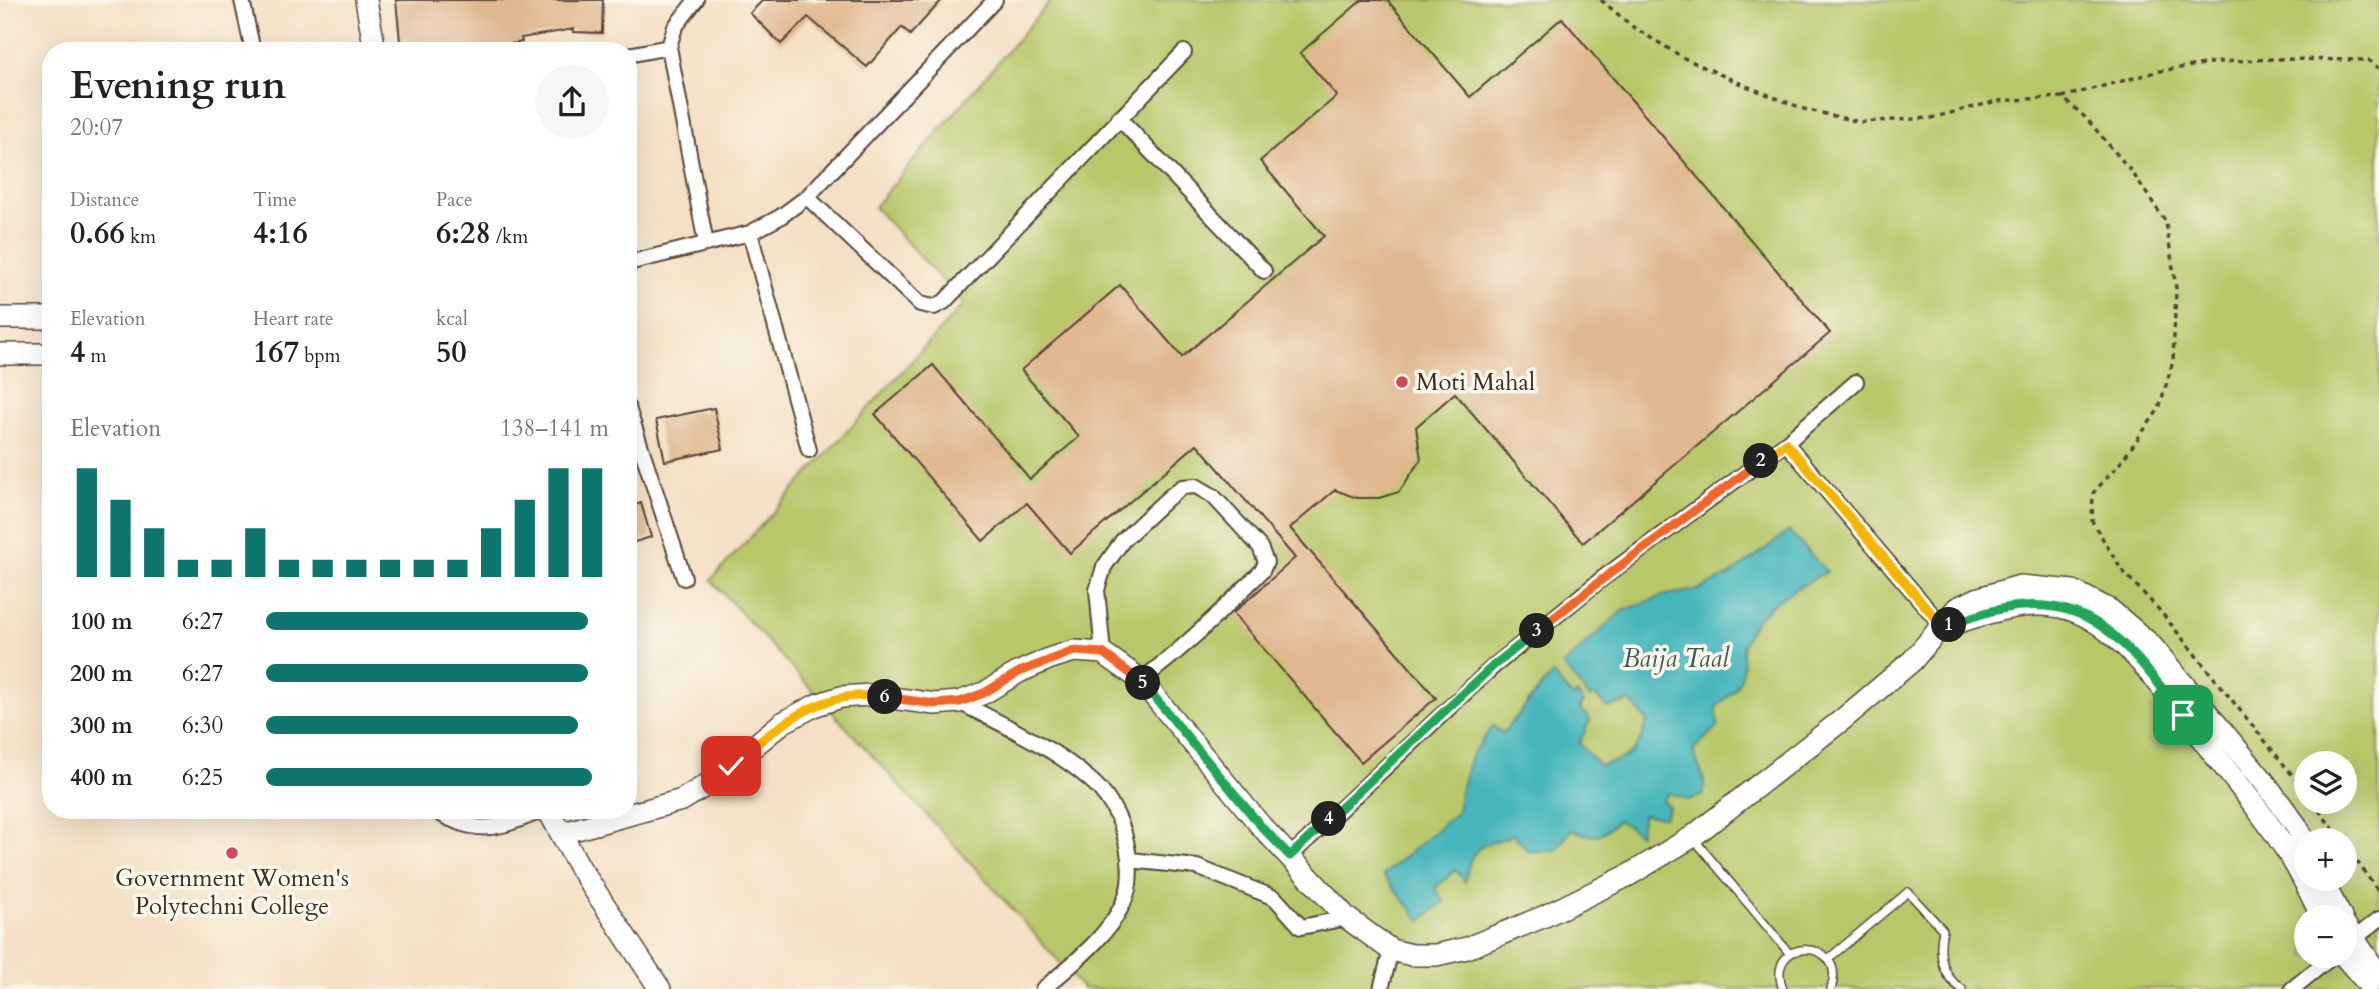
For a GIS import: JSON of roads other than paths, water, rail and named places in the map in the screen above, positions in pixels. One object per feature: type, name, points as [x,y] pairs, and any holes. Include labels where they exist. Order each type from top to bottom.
[{"type":"street","points":[[242,0],[251,42]]},
{"type":"street","points":[[366,0],[373,42]]},
{"type":"street","points":[[637,261],[750,233],[780,217],[807,197],[995,0]]},
{"type":"street","points":[[692,1],[675,27],[669,47],[706,244]]},
{"type":"street","points":[[637,53],[669,47]]},
{"type":"street","points":[[807,197],[920,304],[934,307],[944,302],[1184,52]]},
{"type":"street","points":[[1119,118],[1264,271]]},
{"type":"street","points":[[750,233],[809,450]]},
{"type":"street","points":[[0,318],[42,318]]},
{"type":"street","points":[[0,354],[42,354]]},
{"type":"street","points":[[1290,856],[1493,666],[1604,578],[1786,443],[1856,382]]},
{"type":"street","points":[[637,435],[684,578]]},
{"type":"street","points":[[1786,443],[1943,627]]},
{"type":"street","points":[[1103,653],[1097,590],[1104,567],[1110,558],[1123,540],[1182,487],[1196,486],[1213,496],[1260,547],[1266,562],[1262,570],[1219,614],[1169,660],[1141,680]]},
{"type":"street","points":[[637,812],[682,800],[708,784],[782,723],[816,705],[841,697],[870,695],[935,704],[960,702],[984,693],[1019,672],[1074,651],[1103,653],[1141,680],[1261,826],[1347,918],[1391,950],[1412,955],[1436,955],[1467,948],[1545,916],[1629,875],[1692,837],[1842,720],[1912,661],[1957,608],[1979,598],[2020,586],[2073,591],[2110,610],[2150,644],[2262,779],[2298,828]]},
{"type":"street","points":[[1943,627],[2001,609],[2048,605],[2070,609],[2099,624],[2139,660],[2226,770],[2290,855],[2316,905]]},
{"type":"street","points":[[960,702],[1056,754],[1090,779],[1110,803],[1123,829],[1130,860],[1129,886],[1119,910],[1105,931],[1076,962],[1043,989]]},
{"type":"street","points":[[448,819],[457,824],[483,828],[504,826],[522,819]]},
{"type":"street","points":[[553,819],[563,833],[580,868],[660,989]]},
{"type":"street","points":[[563,833],[613,819]]},
{"type":"street","points":[[1130,860],[1197,866],[1275,898],[1301,927],[1347,918]]},
{"type":"street","points":[[2357,935],[2379,919]]},
{"type":"street","points":[[1381,989],[1391,950]]},
{"type":"street","points":[[2357,953],[2379,976]]},
{"type":"street","points":[[2357,960],[2373,989]]},
{"type":"street","points":[[2292,989],[2318,968]]},
{"type":"lane","points":[[1692,837],[1790,954]]},
{"type":"lane","points":[[1828,959],[1908,892],[1943,930],[1941,958],[1948,976],[1962,989]]},
{"type":"lane","points":[[1783,989],[1779,978],[1782,962],[1801,949],[1817,951],[1828,959],[1834,972],[1831,989]]},
{"type":"water","name":"Baija Taal","points":[[1789,531],[1827,572],[1777,601],[1756,621],[1748,633],[1742,649],[1743,668],[1740,680],[1734,690],[1716,707],[1718,726],[1693,750],[1704,780],[1704,795],[1688,800],[1670,793],[1662,800],[1669,807],[1665,817],[1642,815],[1640,834],[1618,820],[1602,834],[1592,835],[1572,830],[1556,850],[1529,852],[1513,834],[1486,844],[1473,855],[1465,882],[1456,870],[1435,888],[1444,901],[1421,921],[1383,875],[1458,812],[1460,793],[1471,756],[1493,726],[1503,733],[1552,674],[1573,697],[1577,694],[1584,702],[1580,708],[1590,720],[1579,744],[1599,765],[1626,757],[1637,747],[1647,720],[1630,701],[1607,708],[1595,695],[1590,698],[1563,665],[1622,611],[1666,595],[1698,590],[1730,575]]},
{"type":"place","name":"Moti Mahal","points":[[1402,382]]},
{"type":"place","name":"Government Women's Polytechni College","points":[[232,853]]}]
